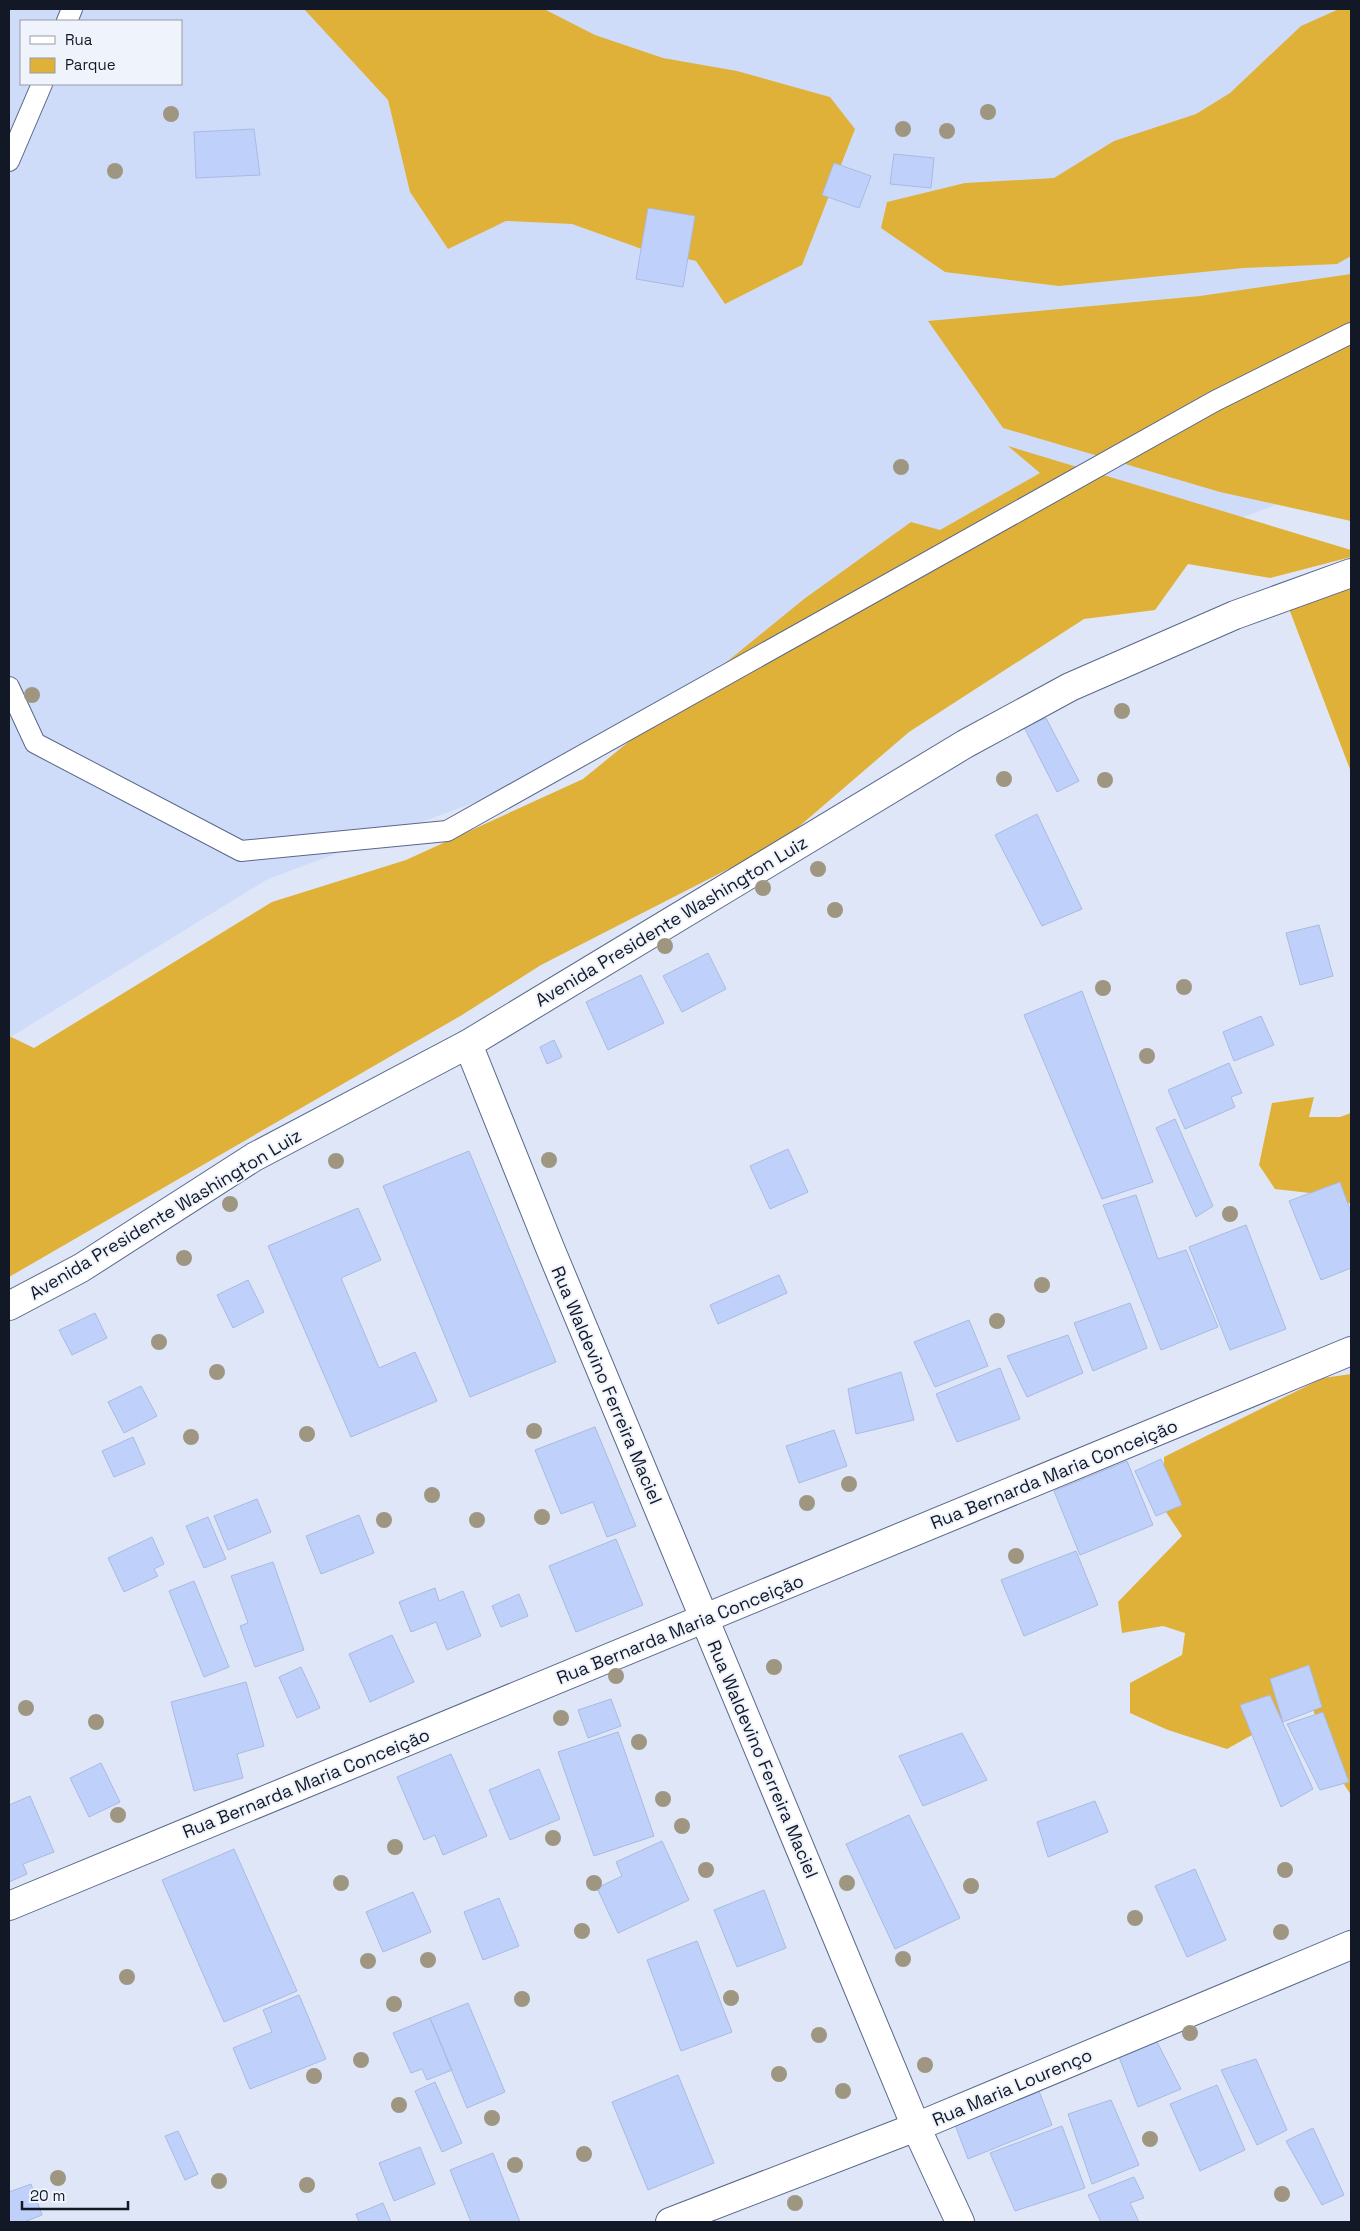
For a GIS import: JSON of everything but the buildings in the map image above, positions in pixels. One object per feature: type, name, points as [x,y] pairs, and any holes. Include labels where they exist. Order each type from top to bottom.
[{"type":"street","name":"Avenida Presidente Washington Luiz","points":[[9,1306],[81,1268],[254,1156],[468,1044],[965,744],[1070,686],[1235,615],[1351,573]]},
{"type":"street","name":"Rua Waldevino Ferreira Maciel","points":[[468,1044],[554,1257],[916,2127],[960,2222]]},
{"type":"street","name":"Rua Bernarda Maria Conceição","points":[[9,1906],[1351,1351]]},
{"type":"street","name":"Rua Maria Lourenço","points":[[670,2222],[916,2127],[1351,1945]]},
{"type":"lane","points":[[9,161],[42,85]]},
{"type":"lane","points":[[9,687],[35,743],[241,851],[447,831],[1207,406],[1351,333]]},
{"type":"shaded area","points":[[9,9],[1351,9],[1351,477],[268,879],[9,1038]]},
{"type":"green space","points":[[304,9],[544,9],[595,35],[663,58],[737,71],[830,97],[855,129],[802,265],[725,304],[696,261],[639,248],[572,224],[506,221],[448,249],[410,192],[388,100]]},
{"type":"green space","points":[[1339,9],[1351,9],[1351,256],[1337,264],[1244,268],[1059,286],[945,272],[881,228],[887,202],[965,183],[1054,178],[1114,141],[1196,114],[1230,93],[1301,26]]},
{"type":"green space","points":[[1351,274],[1351,521],[1220,492],[1003,428],[928,321],[1200,296]]},
{"type":"green space","points":[[1008,446],[1351,550],[1351,557],[1270,578],[1188,564],[1155,610],[1084,619],[909,732],[781,842],[541,965],[462,1015],[9,1277],[9,1036],[34,1048],[272,902],[406,860],[583,779],[804,599],[911,522],[940,530],[1040,473]]},
{"type":"green space","points":[[1351,586],[1351,772],[1288,606]]},
{"type":"green space","points":[[1314,1097],[1309,1117],[1340,1117],[1351,1113],[1351,1204],[1336,1196],[1275,1189],[1259,1165],[1272,1103]]},
{"type":"green space","points":[[1351,1374],[1351,1795],[1328,1759],[1311,1702],[1227,1749],[1168,1730],[1130,1713],[1130,1683],[1182,1655],[1185,1633],[1163,1626],[1122,1633],[1118,1602],[1182,1536],[1164,1509],[1164,1457],[1323,1378]]}]
